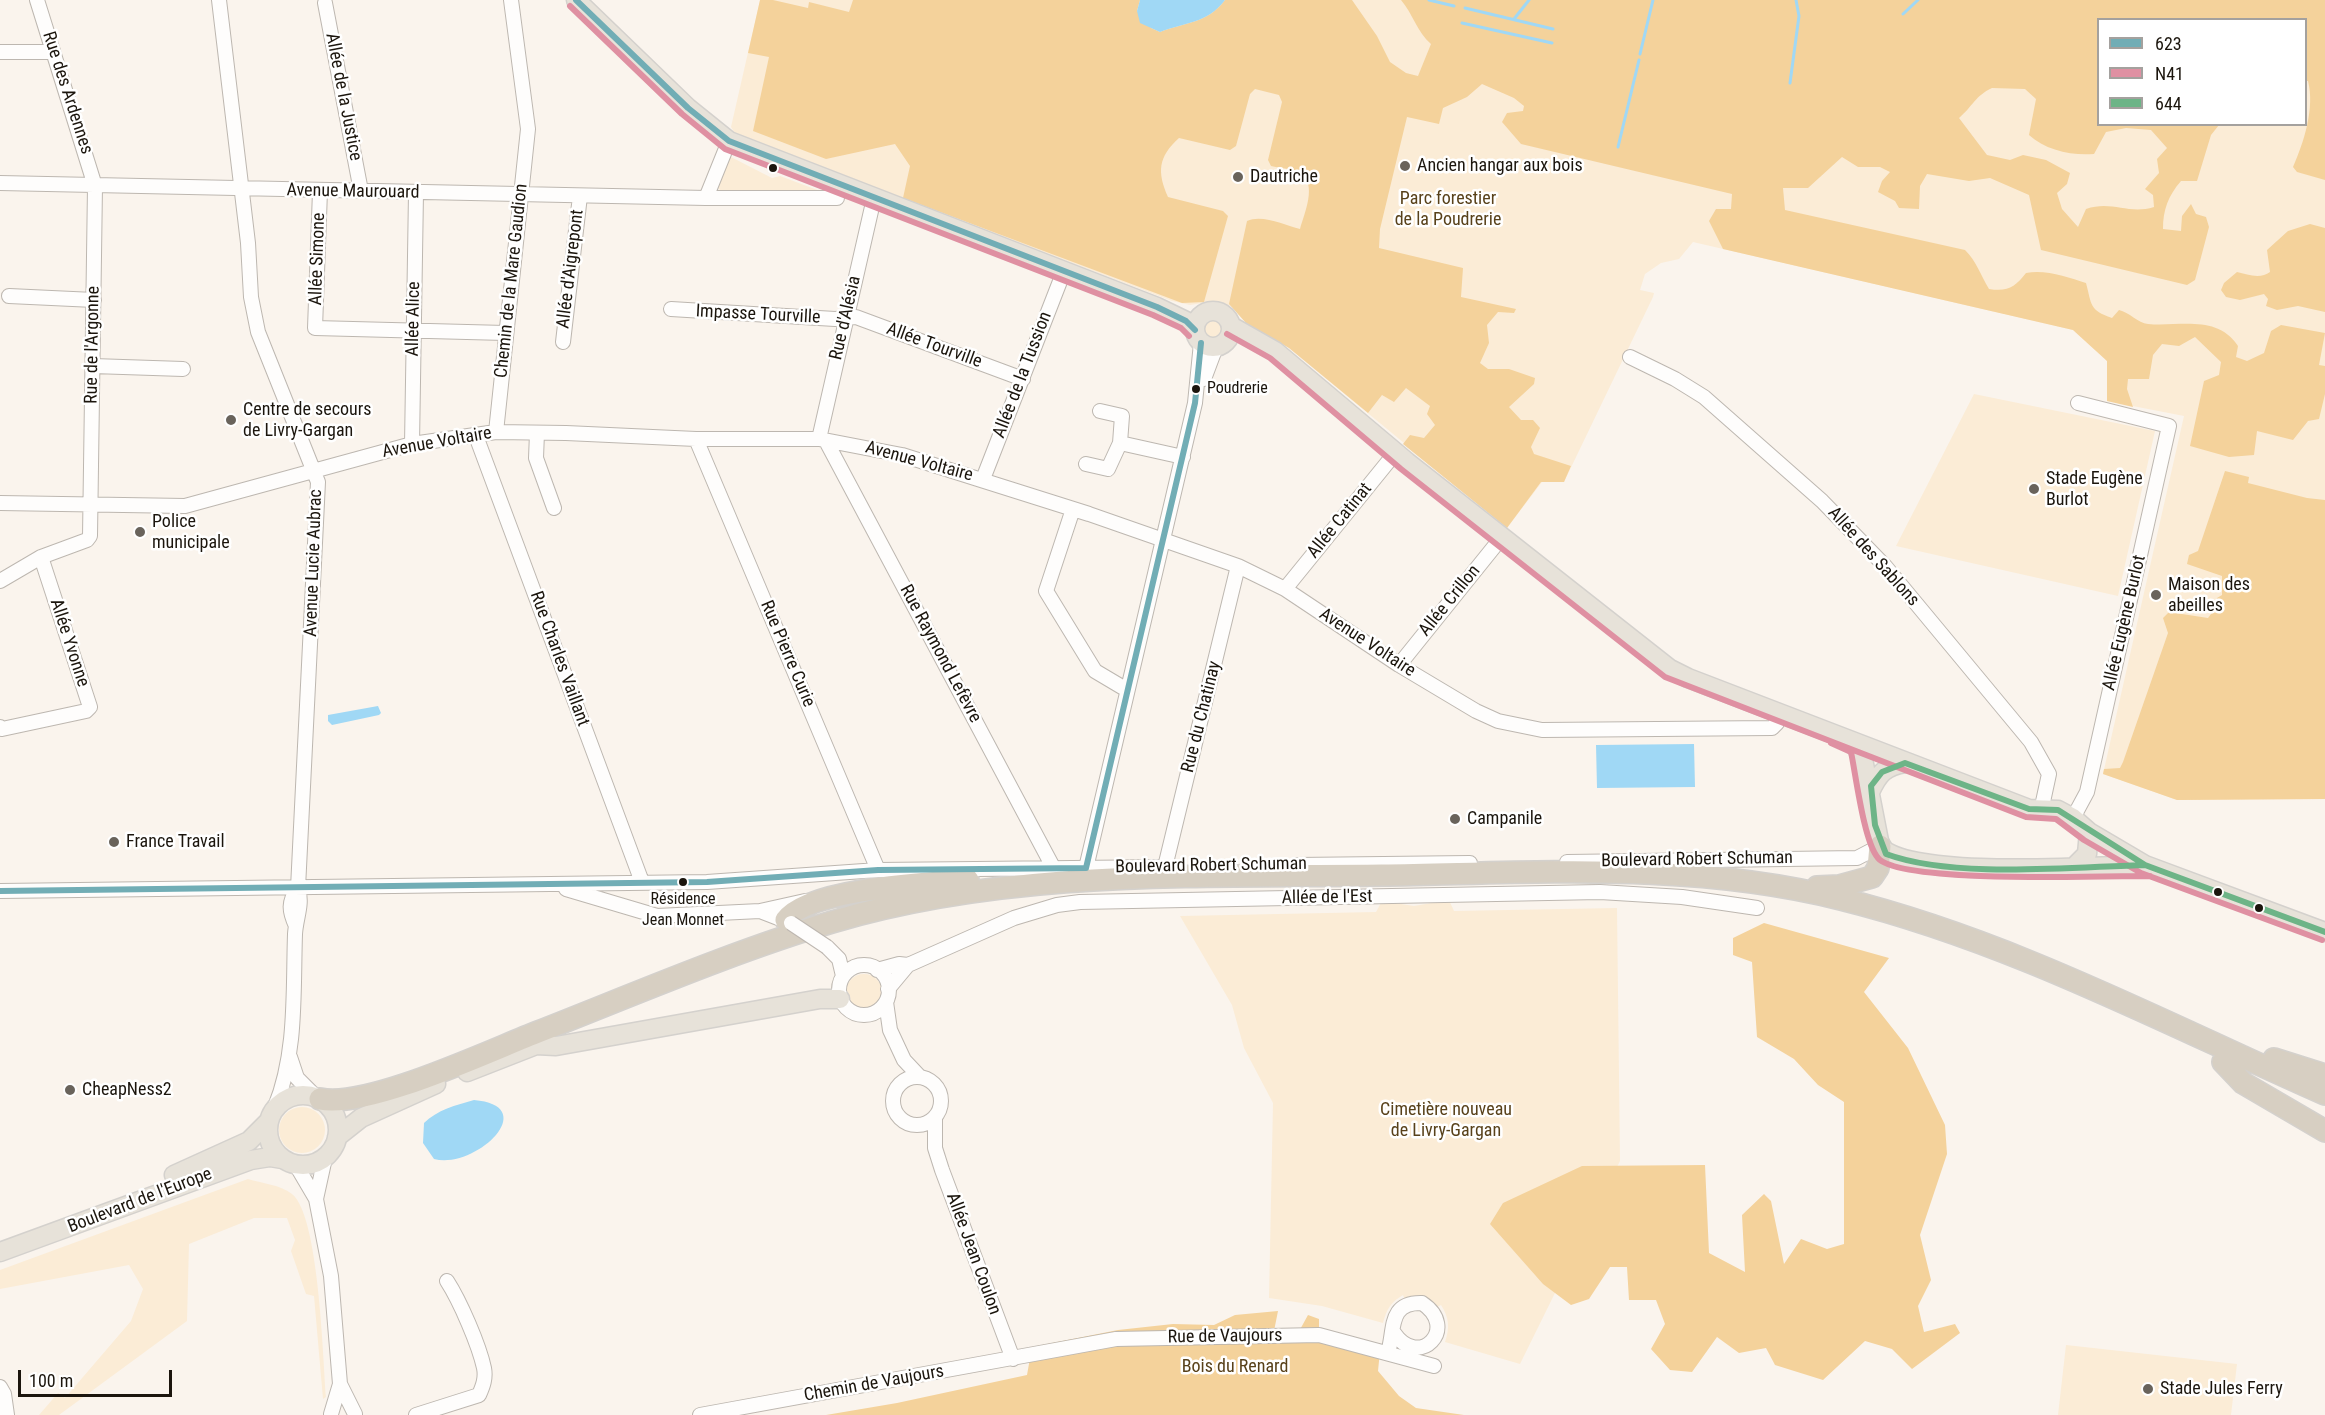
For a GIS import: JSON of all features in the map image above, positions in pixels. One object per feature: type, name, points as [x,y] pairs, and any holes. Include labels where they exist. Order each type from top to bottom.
[{"type":"highway","points":[[1770,885],[1792,882],[1818,887],[1859,882],[1872,877],[1878,868],[1880,846]]},
{"type":"highway","points":[[788,922],[791,913],[813,901],[904,885],[1048,875],[1141,878],[1589,872],[1672,874],[1770,885],[1838,898],[1958,932],[2103,993],[2325,1094]]},
{"type":"highway","points":[[318,1098],[335,1102],[359,1098],[408,1082],[750,950],[836,921],[1048,875]]},
{"type":"highway","points":[[536,1046],[762,956],[844,929],[951,906],[1044,894],[1096,891],[1587,882],[1696,885],[1773,897],[1899,927],[1988,957],[2325,1108]]},
{"type":"highway","points":[[2198,1038],[2230,1044],[2325,1075]]},
{"type":"highway","points":[[2223,1062],[2243,1083],[2325,1131]]},
{"type":"main road","points":[[576,0],[679,100],[729,141],[1157,307],[1212,334],[1249,345],[1296,370],[1502,537],[1670,669],[1807,725],[1870,746],[1905,763],[2029,809],[2058,810],[2073,818],[2089,832],[2145,865],[2325,932]]},
{"type":"main road","points":[[1853,742],[1863,759],[1880,846],[1886,854],[1911,862],[1977,867],[2073,868],[2145,865]]},
{"type":"main road","points":[[1870,792],[1877,776],[1886,768],[1905,763]]},
{"type":"main road","points":[[2073,868],[2087,854],[2089,832]]},
{"type":"main road","points":[[338,1137],[335,1115],[318,1098],[294,1096],[272,1115],[269,1143],[289,1162],[306,1166],[325,1158],[333,1149],[338,1137],[361,1118],[412,1093],[536,1046],[556,1046],[820,999],[840,999]]},
{"type":"main road","name":"Boulevard de l'Europe","points":[[0,1239],[107,1203],[249,1142],[272,1115]]},
{"type":"main road","name":"Boulevard de l'Europe","points":[[0,1252],[241,1164],[270,1158],[289,1162]]},
{"type":"street","name":"Rue des Ardennes","points":[[37,0],[95,186]]},
{"type":"street","name":"Avenue Lucie Aubrac","points":[[219,0],[241,187],[251,297],[258,332],[315,469],[318,495],[298,888],[290,899],[290,912],[296,926],[290,1057],[272,1115]]},
{"type":"street","name":"Chemin de la Mare Gaudion","points":[[496,432],[528,129],[511,0]]},
{"type":"street","name":"Allée de la Justice","points":[[326,3],[361,191]]},
{"type":"street","points":[[0,52],[52,52]]},
{"type":"street","points":[[706,198],[729,141]]},
{"type":"street","name":"Avenue Maurouard","points":[[0,183],[520,195],[837,198]]},
{"type":"street","name":"Rue de l'Argonne","points":[[41,557],[87,540],[90,536],[95,186]]},
{"type":"street","name":"Allée Simone","points":[[320,191],[315,328],[413,332]]},
{"type":"street","name":"Allée Alice","points":[[412,444],[416,193]]},
{"type":"street","name":"Allée d'Aigrepont","points":[[562,342],[580,196]]},
{"type":"street","name":"Rue d'Alésia","points":[[823,440],[845,318],[873,198]]},
{"type":"street","name":"Allée de la Tussion","points":[[983,479],[1064,271]]},
{"type":"street","points":[[9,296],[94,300]]},
{"type":"street","name":"Impasse Tourville","points":[[671,309],[845,318]]},
{"type":"street","name":"Allée Tourville","points":[[845,318],[864,320],[1023,379]]},
{"type":"street","points":[[413,332],[505,333]]},
{"type":"street","points":[[1086,868],[1212,334]]},
{"type":"street","name":"Allée des Sablons","points":[[1630,357],[1675,379],[1704,397],[1792,473],[1885,566],[2031,742],[2049,774],[2041,811]]},
{"type":"street","points":[[93,366],[183,369]]},
{"type":"street","name":"Allée Eugène Burlot","points":[[2073,818],[2087,792],[2169,426],[2078,403]]},
{"type":"street","points":[[1086,464],[1108,469],[1120,443],[1122,416],[1100,411]]},
{"type":"street","name":"Avenue Voltaire","points":[[0,503],[185,506],[412,444],[496,432],[696,439],[823,440],[902,454],[1073,509],[1238,567],[1285,589],[1399,665],[1476,711],[1498,721],[1542,730],[1772,728],[1776,726],[1780,714]]},
{"type":"street","points":[[537,433],[536,458],[554,508]]},
{"type":"street","name":"Rue Charles Vaillant","points":[[476,436],[642,882]]},
{"type":"street","name":"Rue Pierre Curie","points":[[696,439],[878,870]]},
{"type":"street","name":"Rue Raymond Lefèvre","points":[[823,440],[1048,875]]},
{"type":"street","points":[[1120,443],[1183,458]]},
{"type":"street","name":"Allée Catinat","points":[[1285,589],[1396,452]]},
{"type":"street","points":[[1073,509],[1046,591],[1095,671],[1127,690]]},
{"type":"street","name":"Allée Crillon","points":[[1399,665],[1502,537]]},
{"type":"street","points":[[0,580],[41,557]]},
{"type":"street","name":"Allée Yvonne","points":[[0,727],[2,729],[86,711],[90,707],[41,557]]},
{"type":"street","name":"Rue du Chatinay","points":[[1165,867],[1238,567]]},
{"type":"street","name":"Boulevard Robert Schuman","points":[[0,891],[707,882],[878,870],[1048,875],[1086,868],[1857,858],[1880,846]]},
{"type":"street","points":[[627,883],[627,897],[636,911]]},
{"type":"street","points":[[551,885],[657,916],[760,911],[813,901]]},
{"type":"street","name":"Allée de l'Est","points":[[871,968],[908,965],[1014,918],[1057,905],[1080,902],[1600,892],[1693,898],[1757,908]]},
{"type":"street","points":[[760,911],[788,922],[831,949],[840,951],[885,977],[890,1030],[904,1060],[920,1077],[930,1081],[939,1091],[941,1105],[934,1117],[916,1124],[900,1117],[894,1107],[894,1095],[902,1083],[909,1078],[920,1077]]},
{"type":"street","points":[[831,949],[842,963],[843,976]]},
{"type":"street","name":"Allée de l'Est","points":[[887,995],[908,965]]},
{"type":"street","points":[[871,968],[853,968],[843,976],[839,984],[840,999],[851,1012],[869,1014],[879,1010],[887,995]]},
{"type":"street","points":[[869,1014],[890,1030]]},
{"type":"street","name":"Avenue Lucie Aubrac","points":[[290,1057],[297,1078],[318,1098]]},
{"type":"street","points":[[902,1083],[904,1060]]},
{"type":"street","name":"Allée Jean Coulon","points":[[934,1117],[935,1148]]},
{"type":"street","name":"Allée Jean Coulon","points":[[916,1124],[935,1148],[1013,1359]]},
{"type":"street","points":[[325,1158],[316,1199],[331,1276],[340,1384],[356,1415]]},
{"type":"street","points":[[289,1162],[316,1199]]},
{"type":"street","points":[[416,1415],[479,1395],[485,1384],[484,1369],[455,1295],[447,1281]]},
{"type":"street","points":[[1388,1353],[1394,1333],[1393,1323],[1396,1313],[1412,1303],[1422,1303],[1432,1310],[1437,1319],[1436,1336],[1430,1344],[1420,1348],[1411,1348],[1401,1343],[1394,1333]]},
{"type":"street","name":"Rue de Vaujours","points":[[1013,1359],[1116,1339],[1319,1335],[1429,1365],[1430,1344]]},
{"type":"street","name":"Chemin de Vaujours","points":[[700,1415],[1013,1359]]},
{"type":"street","points":[[340,1384],[330,1415],[347,1412],[356,1415]]},
{"type":"street","points":[[0,1387],[4,1394],[7,1415]]},
{"type":"green space","name":"Parc forestier de la Poudrerie","points":[[760,0],[2325,0],[2325,799],[2177,800],[2103,774],[2184,416],[2107,401],[2107,361],[2073,330],[1693,242],[1679,259],[1661,263],[1645,274],[1640,290],[1654,293],[1653,297],[1564,482],[1542,482],[1507,528],[1289,348],[1246,323],[1233,307],[1214,301],[1190,305],[1172,301],[736,135],[731,127]]},
{"type":"green space","name":"Parc forestier de la Poudrerie","points":[[760,0],[773,0],[808,8],[809,2],[849,12],[853,0],[1140,0],[1137,11],[1151,28],[1160,32],[1203,18],[1211,14],[1225,0],[1352,0],[1377,36],[1390,62],[1406,73],[1418,76],[1431,44],[1422,34],[1401,0],[2325,0],[2325,180],[2297,172],[2293,167],[2301,147],[2309,113],[2307,18],[2097,18],[2097,126],[2218,126],[2211,135],[2197,181],[2181,181],[2167,204],[2164,216],[2163,229],[2181,231],[2182,216],[2191,204],[2196,214],[2206,217],[2209,227],[2195,280],[2187,285],[2041,250],[2029,195],[1990,178],[1969,181],[1927,174],[1920,186],[1919,209],[1899,208],[1895,201],[1878,192],[1882,181],[1890,172],[1880,167],[1858,167],[1842,157],[1808,188],[1783,188],[1785,210],[1965,250],[1989,289],[2001,290],[2010,287],[2026,273],[2041,272],[2064,276],[2086,283],[2093,306],[2105,315],[2112,318],[2119,310],[2148,324],[2197,324],[2219,329],[2238,346],[2236,357],[2247,361],[2264,353],[2271,331],[2281,325],[2325,333],[2319,365],[2325,366],[2325,394],[2319,419],[2308,421],[2293,440],[2257,431],[2254,455],[2229,457],[2190,446],[2204,381],[2219,375],[2221,362],[2195,337],[2179,346],[2162,344],[2153,355],[2149,379],[2128,379],[2127,389],[2133,407],[2107,401],[2107,361],[2073,330],[1723,249],[1709,221],[1716,209],[1731,209],[1732,194],[1521,144],[1502,122],[1507,113],[1523,111],[1524,106],[1514,98],[1482,84],[1467,97],[1443,108],[1439,124],[1407,117],[1380,229],[1379,248],[1463,268],[1461,297],[1516,309],[1514,313],[1498,312],[1487,325],[1489,343],[1480,363],[1488,369],[1509,369],[1535,378],[1534,384],[1509,407],[1521,420],[1533,420],[1540,428],[1531,447],[1534,454],[1571,466],[1564,482],[1541,482],[1507,528],[1403,444],[1410,435],[1424,438],[1435,425],[1427,414],[1430,406],[1406,388],[1394,402],[1382,395],[1368,413],[1289,348],[1246,323],[1229,304],[1247,221],[1266,219],[1300,229],[1307,208],[1309,192],[1305,178],[1300,173],[1271,166],[1268,160],[1282,102],[1279,95],[1255,89],[1250,94],[1236,146],[1230,150],[1179,138],[1163,158],[1162,180],[1168,197],[1223,211],[1228,216],[1204,302],[1182,303],[903,198],[910,166],[895,144],[826,159],[753,131],[769,57],[748,53]],"holes":[[[1992,88],[2025,89],[2036,99],[2029,135],[2043,145],[2068,153],[2094,154],[2106,132],[2126,128],[2151,130],[2167,148],[2157,159],[2159,173],[2145,189],[2153,195],[2154,207],[2136,209],[2104,206],[2086,209],[2078,227],[2062,209],[2057,193],[2067,184],[2070,173],[2046,160],[2023,155],[2010,160],[1987,155],[1959,118],[1978,98]]]},
{"type":"green space","points":[[729,156],[772,178],[780,176],[820,191],[721,191],[717,187]]},
{"type":"green space","points":[[2310,224],[2325,228],[2325,312],[2298,306],[2277,310],[2266,306],[2268,299],[2264,294],[2240,300],[2226,297],[2221,290],[2224,283],[2237,272],[2259,276],[2270,272],[2267,250],[2288,231]]},
{"type":"green space","points":[[1213,318],[1220,321],[1223,328],[1220,335],[1213,338],[1206,335],[1203,328],[1206,321]]},
{"type":"green space","name":"Stade Eugène Burlot","points":[[1974,394],[2155,431],[2118,596],[1896,546]]},
{"type":"green space","points":[[2225,471],[2249,477],[2248,483],[2307,498],[2325,500],[2325,799],[2177,800],[2103,774],[2104,769],[2120,768],[2123,762],[2168,633],[2163,618],[2169,612],[2208,618],[2214,610],[2217,598],[2222,595],[2222,576],[2187,564],[2189,555],[2198,551]]},
{"type":"green space","name":"Cimetière nouveau de Livry-Gargan","points":[[1449,900],[1454,911],[1617,908],[1620,1161],[1520,1364],[1445,1342],[1448,1323],[1444,1309],[1441,1305],[1437,1307],[1422,1298],[1405,1300],[1403,1295],[1390,1307],[1383,1323],[1322,1306],[1269,1298],[1273,1103],[1244,1048],[1232,1005],[1180,916],[1376,912],[1382,901],[1414,906]]},
{"type":"green space","points":[[1764,923],[1889,958],[1864,992],[1908,1048],[1945,1125],[1947,1154],[1920,1235],[1931,1280],[1918,1306],[1924,1332],[1955,1324],[1960,1333],[1912,1369],[1892,1349],[1865,1341],[1823,1380],[1775,1365],[1766,1348],[1739,1353],[1717,1337],[1692,1372],[1670,1370],[1651,1349],[1665,1324],[1656,1300],[1629,1300],[1627,1267],[1610,1267],[1589,1299],[1571,1305],[1543,1284],[1490,1224],[1503,1203],[1582,1166],[1705,1165],[1709,1253],[1745,1272],[1742,1215],[1764,1194],[1771,1201],[1784,1264],[1801,1239],[1827,1249],[1844,1244],[1844,1102],[1818,1085],[1794,1059],[1757,1037],[1752,962],[1733,955],[1733,938]]},
{"type":"green space","points":[[864,974],[877,979],[882,992],[877,1005],[864,1010],[851,1005],[846,992],[851,979]]},
{"type":"green space","points":[[302,1107],[311,1108],[319,1113],[324,1121],[324,1139],[319,1147],[311,1152],[302,1153],[293,1152],[285,1147],[280,1139],[279,1130],[280,1121],[285,1113],[293,1108]]},
{"type":"green space","points":[[248,1179],[277,1186],[287,1191],[301,1207],[314,1257],[326,1397],[323,1399],[314,1296],[306,1294],[291,1251],[295,1240],[287,1218],[254,1218],[189,1244],[187,1321],[59,1415],[39,1415],[58,1393],[65,1398],[131,1321],[143,1289],[129,1265],[0,1289],[0,1270]]},
{"type":"green space","name":"Bois du Renard","points":[[1278,1311],[1273,1336],[1297,1335],[1308,1315],[1319,1319],[1319,1335],[1380,1351],[1378,1371],[1399,1396],[1416,1408],[1464,1415],[826,1415],[897,1403],[1027,1375],[1032,1347],[1118,1330],[1173,1324],[1214,1325],[1235,1315]]},
{"type":"green space","name":"Stade Jules Ferry","points":[[2066,1345],[2237,1364],[2231,1415],[2058,1415]]},
{"type":"water","points":[[1140,0],[1225,0],[1211,14],[1203,18],[1160,32],[1140,23],[1137,11]]},
{"type":"water","points":[[378,706],[381,713],[379,715],[332,725],[328,721],[328,715]]},
{"type":"water","points":[[1694,744],[1695,787],[1597,788],[1596,745]]},
{"type":"water","points":[[474,1100],[494,1105],[503,1113],[502,1124],[495,1136],[483,1147],[467,1155],[450,1160],[434,1159],[423,1143],[424,1123],[441,1111]]},
{"type":"waterway","points":[[1429,0],[1454,6]]},
{"type":"waterway","points":[[1514,19],[1529,0]]},
{"type":"waterway","points":[[1640,54],[1653,0]]},
{"type":"waterway","points":[[1790,83],[1799,16],[1796,0]]},
{"type":"waterway","points":[[1903,14],[1918,0]]},
{"type":"waterway","points":[[1465,8],[1553,29]]},
{"type":"waterway","points":[[1462,23],[1552,43]]},
{"type":"waterway","points":[[1618,147],[1639,60]]},
{"type":"transit line","name":"623","points":[[576,0],[688,108],[729,141],[1157,307],[1186,321],[1195,330]]},
{"type":"transit line","name":"N41","points":[[570,6],[682,114],[725,149],[1153,315],[1181,328],[1189,336]]},
{"type":"transit line","name":"N41","points":[[1227,334],[1270,358],[1401,469],[1665,677],[2026,817],[2056,819],[2084,840],[2141,873],[2322,940]]},
{"type":"transit line","name":"623","points":[[1086,868],[1195,403],[1201,343]]},
{"type":"transit line","name":"N41","points":[[1831,743],[1851,752],[1865,824],[1873,850],[1878,858],[1894,866],[1924,872],[2006,877],[2150,876]]},
{"type":"transit line","name":"644","points":[[1905,763],[2029,809],[2058,810],[2145,865],[2013,870],[1978,869],[1914,862],[1886,854],[1875,825],[1871,786],[1882,772],[1905,763]]},
{"type":"transit line","name":"644","points":[[2145,865],[2325,932]]},
{"type":"transit line","name":"623","points":[[0,891],[707,882],[878,870],[1086,868]]},
{"type":"place","name":"Ancien hangar aux bois","points":[[1405,166]]},
{"type":"place","name":"Dautriche","points":[[1238,177]]},
{"type":"place","name":"Poudrerie","points":[[1196,389]]},
{"type":"place","name":"Centre de secours de Livry-Gargan","points":[[231,420]]},
{"type":"place","name":"Stade Eugène Burlot","points":[[2034,489]]},
{"type":"place","name":"Police municipale","points":[[140,532]]},
{"type":"place","name":"Maison des abeilles","points":[[2156,595]]},
{"type":"place","name":"Campanile","points":[[1455,819]]},
{"type":"place","name":"France Travail","points":[[114,842]]},
{"type":"place","name":"Résidence Jean Monnet","points":[[683,882]]},
{"type":"place","name":"CheapNess2","points":[[70,1090]]},
{"type":"place","name":"Stade Jules Ferry","points":[[2148,1389]]}]
